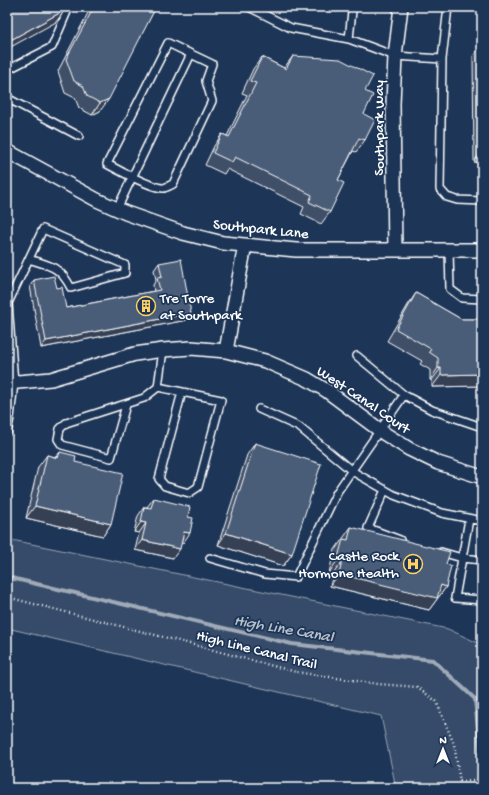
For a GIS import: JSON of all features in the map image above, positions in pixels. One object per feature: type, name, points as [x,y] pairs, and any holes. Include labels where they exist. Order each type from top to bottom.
[{"type":"street","name":"Southpark Way","points":[[395,250],[393,104],[395,56],[401,7]]},
{"type":"street","name":"Southpark Lane","points":[[7,151],[97,200],[117,209],[183,233],[223,243],[296,250],[482,250]]},
{"type":"street","points":[[226,351],[245,245]]},
{"type":"street","name":"West Canal Court","points":[[10,383],[51,379],[135,354],[191,348],[226,351],[265,361],[307,379],[327,391],[380,431],[409,449],[438,463],[482,477]]},
{"type":"lane","points":[[7,70],[52,47],[69,7]]},
{"type":"lane","points":[[248,7],[291,28],[349,39],[395,56],[442,59]]},
{"type":"lane","points":[[349,39],[352,11],[350,7]]},
{"type":"lane","points":[[448,7],[442,59],[440,190],[447,197],[457,200],[482,201]]},
{"type":"lane","points":[[168,43],[191,54],[212,64],[206,81],[212,101],[173,184],[164,188],[150,184],[132,177],[108,164],[168,43]]},
{"type":"lane","points":[[117,209],[191,54]]},
{"type":"lane","points":[[7,98],[79,136]]},
{"type":"lane","points":[[7,432],[10,418],[8,303],[43,229],[125,265],[125,273],[71,288],[65,277],[57,269],[29,259]]},
{"type":"lane","points":[[449,250],[450,289],[462,298],[482,299]]},
{"type":"lane","points":[[126,405],[111,458],[62,445],[58,439],[60,429],[66,423],[144,398],[158,387],[163,350]]},
{"type":"lane","points":[[356,356],[404,395],[432,410],[482,427]]},
{"type":"lane","points":[[158,387],[221,400],[198,487],[189,493],[165,486],[159,479],[182,392]]},
{"type":"lane","points":[[210,558],[265,574],[296,577],[337,492],[404,395]]},
{"type":"lane","points":[[259,409],[299,427],[352,471],[394,495],[442,513],[482,521]]},
{"type":"lane","points":[[385,490],[368,528],[410,544]]},
{"type":"lane","points":[[468,519],[455,598],[482,600]]},
{"type":"lane","points":[[436,551],[462,558],[482,560]]},
{"type":"path","name":"High Line Canal Trail","points":[[7,598],[296,672],[378,684],[417,687],[436,701],[454,744],[461,788]]},
{"type":"path","points":[[460,781],[482,781]]},
{"type":"shaded area","points":[[7,539],[448,629],[482,645],[482,788],[396,788],[381,716],[7,628]]},
{"type":"building","points":[[7,7],[66,7],[65,10],[7,42]]},
{"type":"building","points":[[94,7],[156,7],[109,99],[100,103],[87,96],[83,86],[74,81],[66,59]]},
{"type":"building","points":[[293,56],[340,59],[373,76],[365,91],[373,95],[364,114],[375,120],[365,140],[359,138],[338,180],[344,183],[330,212],[309,202],[312,195],[235,157],[232,162],[213,153],[222,134],[229,137],[256,83],[250,81],[262,57],[286,69]]},
{"type":"building","name":"Tre Torre at Southpark","points":[[181,259],[191,313],[46,341],[34,280],[54,276],[57,288],[62,287],[66,308],[160,290],[157,278],[162,277],[159,263]]},
{"type":"building","points":[[416,293],[461,319],[482,319],[482,374],[441,375],[441,368],[438,368],[438,358],[429,352],[431,349],[396,329]]},
{"type":"building","points":[[255,443],[321,464],[292,554],[226,533]]},
{"type":"building","points":[[60,452],[76,456],[75,462],[123,473],[111,524],[35,506],[47,455],[58,458]]},
{"type":"building","points":[[154,498],[190,507],[188,517],[193,518],[190,533],[184,532],[180,549],[142,540],[146,523],[141,522],[144,507],[151,508]]},
{"type":"building","points":[[351,527],[450,552],[446,564],[451,566],[446,587],[441,585],[437,598],[339,574],[342,562],[337,561],[343,539],[348,540]]},
{"type":"waterway","name":"High Line Canal","points":[[7,577],[292,644],[433,660],[475,699],[482,769]]},
{"type":"place","name":"Tre Torre at Southpark","points":[[146,306]]},
{"type":"place","name":"Castle Rock Hormone Health","points":[[413,564]]}]
